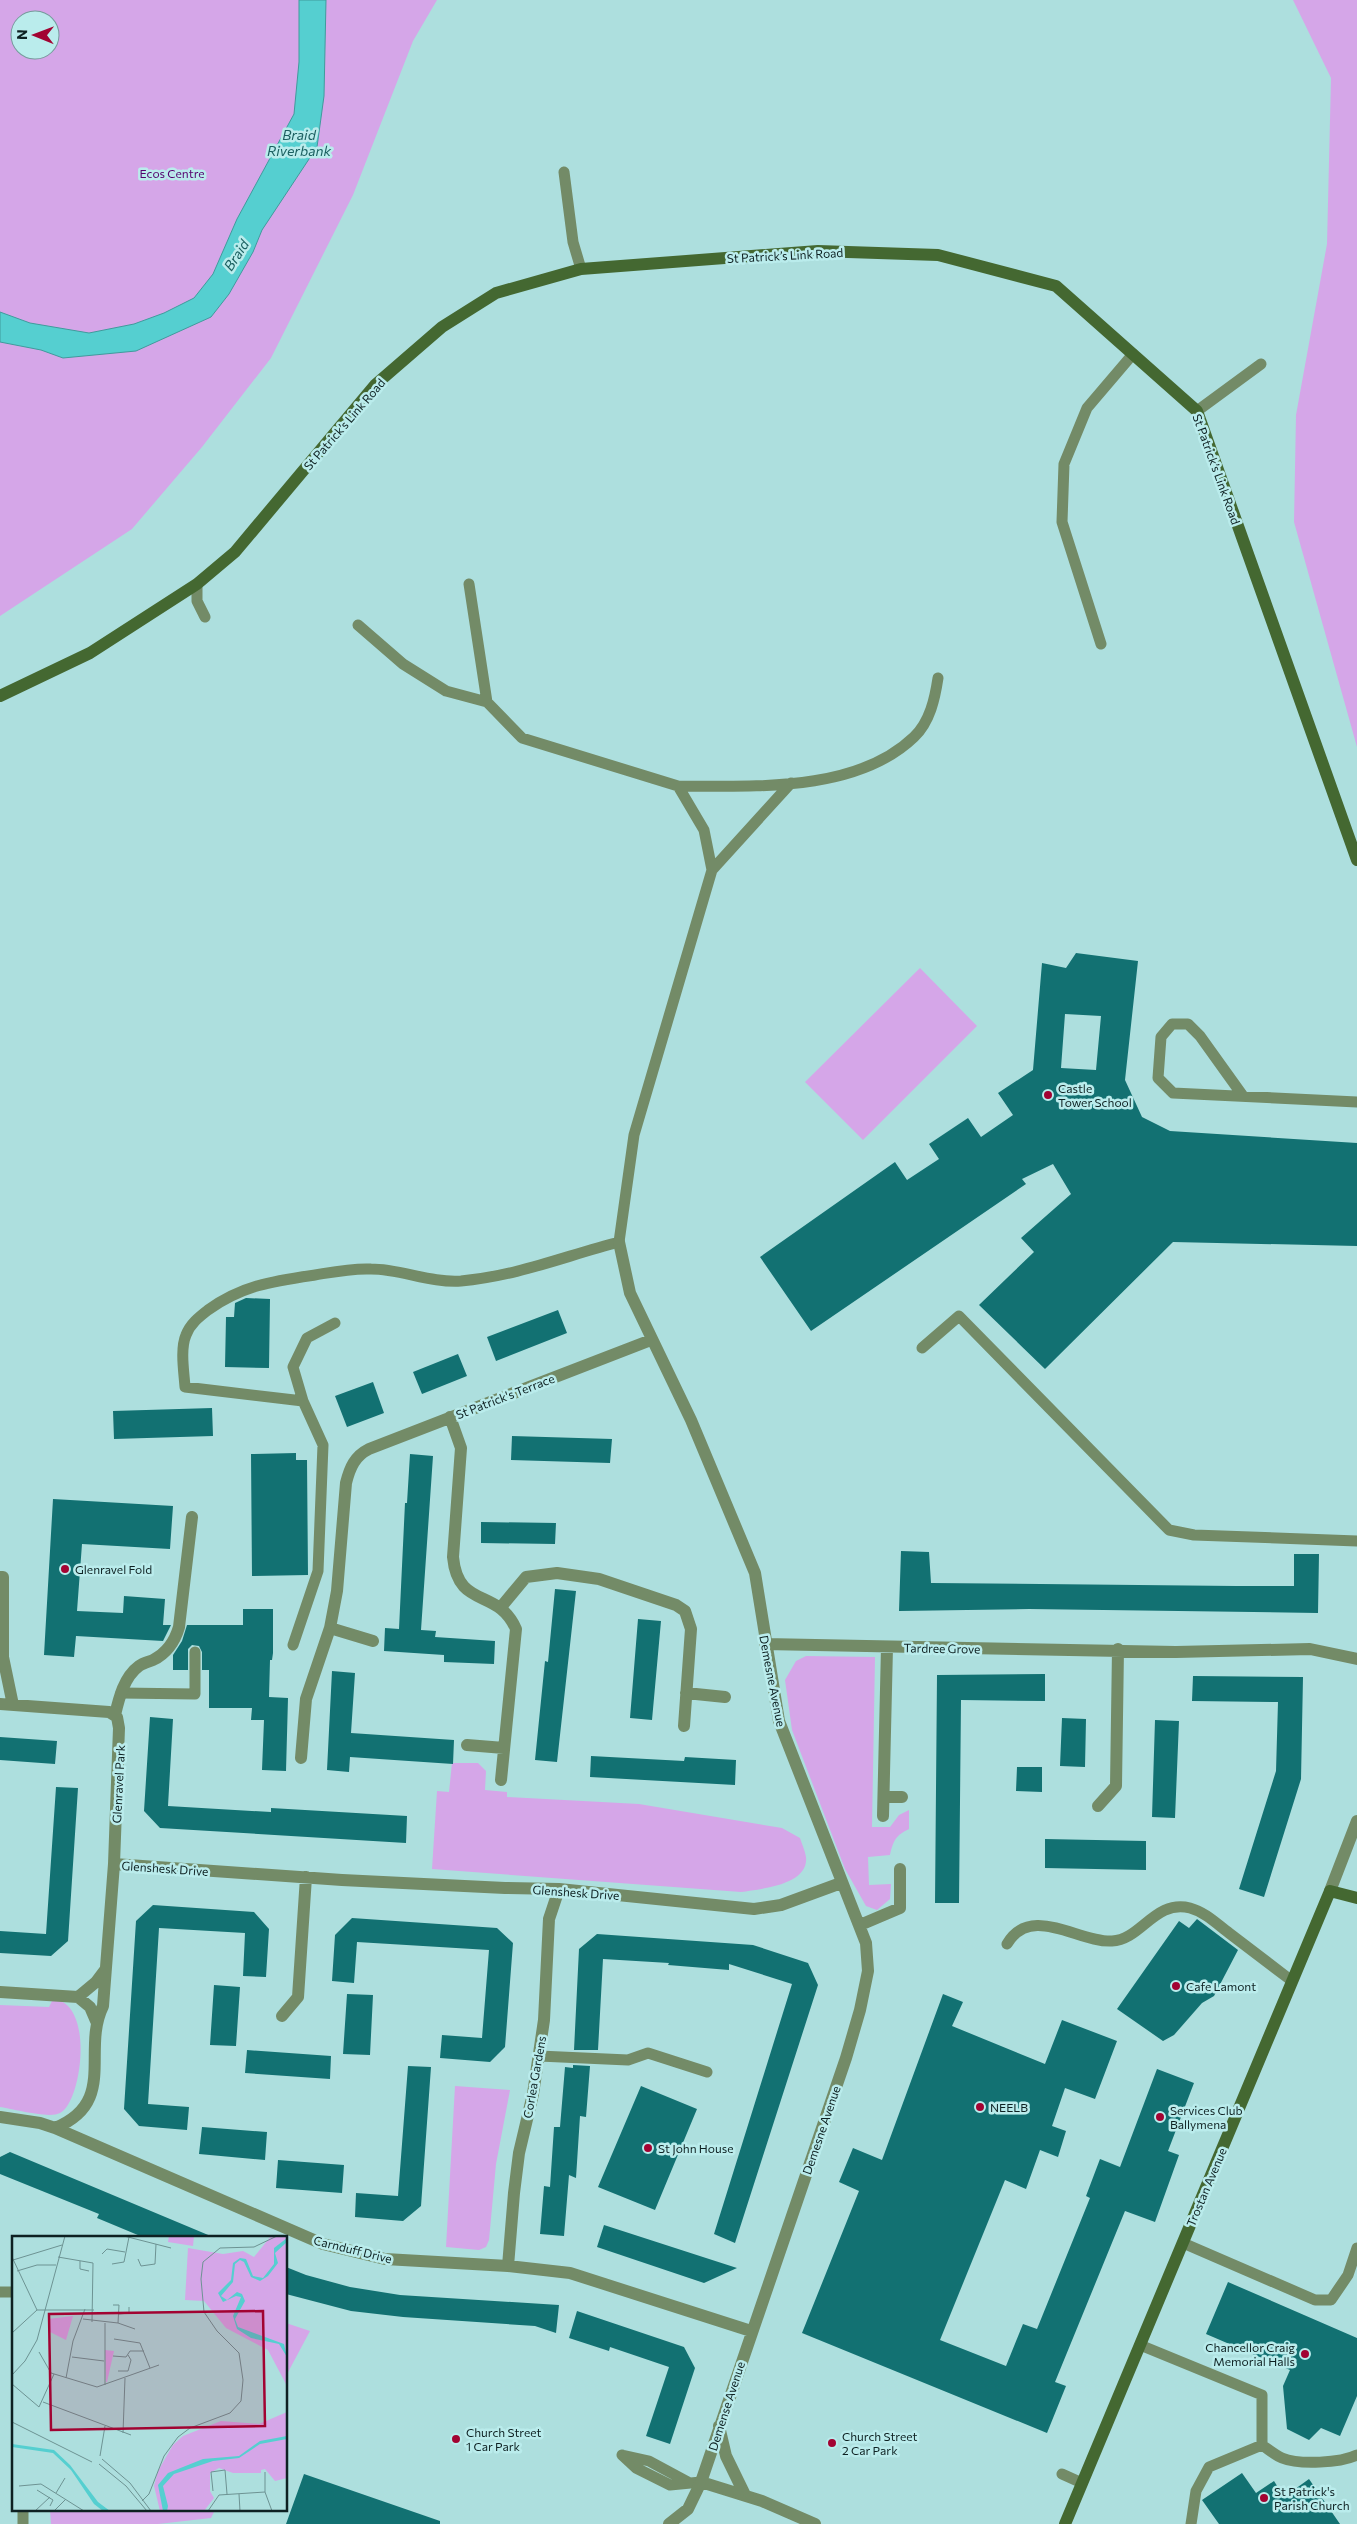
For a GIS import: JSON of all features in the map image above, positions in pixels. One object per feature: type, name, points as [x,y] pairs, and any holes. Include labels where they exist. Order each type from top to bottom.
[{"type":"street","name":"St Patrick’s Link Road","points":[[0,696],[90,653],[197,584],[236,552],[375,385],[442,328],[496,293],[581,269],[818,251],[938,255],[1056,286],[1197,411],[1357,860]]},
{"type":"street","name":"Demesne Avenue","points":[[619,1242],[630,1293],[691,1420],[755,1572],[765,1644],[779,1721],[841,1883],[860,1925],[868,1961],[860,2010],[751,2331]]},
{"type":"street","name":"St Patrick's Terrace","points":[[501,1607],[466,1591],[454,1574],[453,1557],[461,1448],[450,1418],[651,1340]]},
{"type":"street","points":[[301,1758],[306,1699],[330,1628],[337,1591],[346,1483],[352,1465],[362,1452],[370,1448],[450,1418]]},
{"type":"street","points":[[0,1704],[115,1715],[121,1693],[136,1669],[162,1654],[175,1640],[179,1627],[192,1517]]},
{"type":"street","points":[[501,1780],[516,1630],[511,1618],[501,1607],[526,1577],[556,1573],[599,1579],[676,1606],[685,1611],[691,1629],[684,1726]]},
{"type":"street","points":[[0,1577],[3,1577],[2,1657],[13,1705]]},
{"type":"street","points":[[330,1628],[373,1641]]},
{"type":"street","name":"Tardree Grove","points":[[765,1644],[1118,1649],[1176,1652],[1310,1649],[1357,1659]]},
{"type":"street","points":[[883,1816],[887,1647]]},
{"type":"street","points":[[1098,1806],[1116,1786],[1118,1649]]},
{"type":"street","points":[[686,1693],[725,1697]]},
{"type":"street","name":"Glenravel Park","points":[[55,2128],[70,2122],[80,2114],[92,2090],[96,2021],[103,2006],[114,1864],[120,1738],[115,1715]]},
{"type":"street","points":[[467,1745],[504,1748]]},
{"type":"street","points":[[884,1797],[902,1797]]},
{"type":"street","name":"Trostan Avenue","points":[[1065,2524],[1330,1891],[1357,1821]]},
{"type":"street","name":"Glenshesk Drive","points":[[114,1864],[306,1878],[559,1889],[754,1908],[782,1905],[841,1883]]},
{"type":"street","points":[[860,1925],[900,1908],[900,1869]]},
{"type":"street","points":[[282,2016],[298,1997],[306,1878]]},
{"type":"street","name":"Corlea Gardens","points":[[508,2266],[519,2152],[539,2056],[544,2020],[549,1918],[559,1889]]},
{"type":"street","points":[[1330,1891],[1357,1898]]},
{"type":"street","points":[[78,1997],[96,1982],[106,1970]]},
{"type":"street","points":[[0,1992],[78,1997],[90,2007],[96,2021]]},
{"type":"street","name":"Carnduff Drive","points":[[0,2117],[40,2122],[324,2244],[384,2259],[508,2266],[570,2273],[751,2331]]},
{"type":"street","name":"Demense Avenue","points":[[669,2524],[688,2509],[694,2482],[719,2426],[751,2331]]},
{"type":"street","points":[[719,2426],[726,2456],[744,2495]]},
{"type":"street","points":[[694,2482],[744,2495],[815,2524]]},
{"type":"lane","points":[[564,172],[573,242],[581,269]]},
{"type":"lane","points":[[1101,644],[1062,522],[1064,464],[1087,408],[1133,354]]},
{"type":"lane","points":[[1197,411],[1261,364]]},
{"type":"lane","points":[[197,584],[198,601],[205,617]]},
{"type":"lane","points":[[469,584],[487,702]]},
{"type":"lane","points":[[358,626],[403,664],[446,691],[487,702],[522,738],[678,786],[773,786],[831,777],[880,761],[915,736],[933,705],[938,678]]},
{"type":"lane","points":[[303,1401],[185,1388],[184,1343],[191,1326],[199,1317],[233,1293],[258,1285],[352,1269],[372,1268],[439,1280],[477,1279],[524,1271],[563,1257],[619,1242],[634,1135],[712,870],[791,783]]},
{"type":"lane","points":[[678,786],[704,830],[712,870]]},
{"type":"lane","points":[[1243,1096],[1200,1036],[1188,1024],[1172,1024],[1161,1037],[1158,1078],[1173,1093],[1357,1102]]},
{"type":"lane","points":[[922,1348],[959,1316],[1170,1530],[1194,1536],[1357,1541]]},
{"type":"lane","points":[[293,1645],[318,1571],[323,1445],[303,1401],[293,1367],[307,1338],[334,1323]]},
{"type":"lane","points":[[121,1693],[195,1694],[195,1652]]},
{"type":"lane","points":[[1007,1944],[1016,1932],[1038,1926],[1055,1927],[1099,1940],[1118,1941],[1125,1938],[1156,1914],[1173,1908],[1186,1907],[1205,1915],[1292,1981]]},
{"type":"lane","points":[[539,2056],[628,2060],[648,2053],[707,2072]]},
{"type":"lane","points":[[1183,2242],[1315,2300],[1331,2300],[1348,2275],[1357,2248]]},
{"type":"lane","points":[[1140,2344],[1262,2395],[1262,2445]]},
{"type":"lane","points":[[1262,2445],[1283,2458],[1300,2460],[1345,2461],[1357,2455]]},
{"type":"lane","points":[[1194,2521],[1196,2491],[1209,2467],[1262,2445]]},
{"type":"lane","points":[[622,2455],[649,2461],[694,2482],[670,2485],[636,2468],[622,2455]]},
{"type":"lane","points":[[1062,2474],[1082,2483]]},
{"type":"green space","name":"Ecos Centre","points":[[0,0],[437,0],[413,41],[353,195],[271,358],[202,447],[132,529],[0,616]]},
{"type":"green space","points":[[1293,0],[1357,0],[1357,747],[1294,522],[1296,415],[1327,244],[1331,78]]},
{"type":"green space","points":[[920,968],[977,1026],[863,1140],[805,1082]]},
{"type":"green space","points":[[806,1656],[875,1657],[872,1827],[890,1827],[899,1815],[909,1810],[909,1829],[896,1839],[890,1855],[868,1857],[869,1885],[891,1884],[890,1899],[877,1910],[866,1906],[845,1869],[792,1730],[785,1680],[796,1661]]},
{"type":"green space","points":[[452,1763],[478,1763],[486,1771],[485,1790],[507,1792],[507,1797],[639,1804],[782,1828],[800,1838],[806,1857],[805,1866],[800,1874],[792,1880],[771,1887],[741,1892],[432,1869],[437,1791],[449,1792]]},
{"type":"green space","points":[[53,1999],[67,2005],[75,2017],[80,2034],[78,2074],[74,2092],[67,2106],[55,2115],[0,2107],[0,2005],[49,2007]]},
{"type":"green space","points":[[455,2086],[510,2090],[496,2164],[489,2240],[486,2247],[479,2250],[446,2247]]},
{"type":"green space","points":[[288,2324],[310,2331],[288,2372]]},
{"type":"green space","points":[[50,2512],[214,2512],[211,2518],[158,2524],[51,2524]]},
{"type":"water","name":"Braid Riverbank","points":[[299,0],[326,0],[324,96],[317,147],[262,230],[253,252],[229,294],[211,317],[136,351],[63,358],[41,350],[0,342],[0,312],[30,323],[89,333],[134,324],[164,313],[194,298],[213,274],[237,219],[294,114],[299,62]]},
{"type":"building","points":[[1076,953],[1138,961],[1125,1080],[1142,1117],[1170,1131],[1357,1143],[1357,1246],[1173,1242],[1045,1369],[979,1305],[1034,1252],[1021,1238],[1071,1194],[1053,1164],[1022,1179],[1026,1184],[811,1331],[760,1257],[895,1162],[907,1180],[939,1159],[929,1144],[968,1118],[981,1137],[1013,1115],[998,1093],[1033,1070],[1042,963],[1066,968]],"holes":[[[1065,1014],[1101,1016],[1096,1070],[1061,1068]]]},
{"type":"building","points":[[246,1298],[270,1299],[269,1368],[225,1367],[226,1317],[234,1317],[235,1303]]},
{"type":"building","points":[[558,1310],[567,1333],[496,1361],[487,1337]]},
{"type":"building","points":[[458,1354],[467,1376],[422,1394],[413,1372]]},
{"type":"building","points":[[373,1382],[384,1413],[347,1427],[335,1396]]},
{"type":"building","points":[[212,1408],[213,1436],[114,1439],[113,1411]]},
{"type":"building","points":[[512,1436],[612,1439],[610,1463],[511,1460]]},
{"type":"building","points":[[296,1453],[296,1460],[307,1460],[308,1575],[252,1576],[251,1454]]},
{"type":"building","points":[[410,1454],[433,1456],[421,1630],[436,1631],[435,1637],[495,1641],[494,1664],[444,1662],[444,1655],[384,1651],[385,1628],[399,1629],[405,1503],[407,1503]]},
{"type":"building","name":"Glenravel Fold","points":[[53,1499],[173,1506],[170,1549],[82,1544],[77,1611],[123,1613],[124,1596],[165,1599],[163,1625],[171,1625],[163,1641],[76,1636],[74,1657],[44,1655]]},
{"type":"building","points":[[481,1522],[556,1523],[555,1544],[481,1543]]},
{"type":"building","points":[[901,1551],[929,1552],[931,1583],[1236,1586],[1294,1586],[1294,1554],[1319,1554],[1318,1613],[1029,1609],[899,1611]]},
{"type":"building","points":[[555,1589],[576,1591],[557,1762],[535,1760],[545,1661],[548,1662]]},
{"type":"building","points":[[243,1609],[273,1609],[273,1653],[272,1660],[270,1660],[269,1697],[288,1698],[286,1771],[262,1770],[264,1720],[251,1720],[252,1708],[209,1708],[209,1670],[202,1670],[202,1652],[199,1646],[192,1645],[188,1649],[188,1670],[173,1670],[173,1655],[182,1641],[187,1625],[243,1625]]},
{"type":"building","points":[[638,1619],[661,1621],[652,1720],[630,1718]]},
{"type":"building","points":[[332,1671],[355,1673],[351,1733],[454,1740],[453,1764],[350,1757],[349,1772],[327,1770]]},
{"type":"building","points":[[1045,1674],[1045,1701],[961,1700],[959,1903],[935,1903],[937,1675]]},
{"type":"building","points":[[1193,1676],[1303,1677],[1301,1779],[1264,1897],[1239,1889],[1276,1771],[1278,1702],[1192,1701]]},
{"type":"building","points":[[150,1717],[173,1719],[168,1806],[271,1812],[271,1808],[407,1816],[406,1843],[160,1828],[144,1811]]},
{"type":"building","points":[[1062,1718],[1086,1719],[1085,1767],[1060,1766]]},
{"type":"building","points":[[1155,1720],[1179,1721],[1175,1818],[1152,1817]]},
{"type":"building","points":[[0,1737],[57,1741],[55,1764],[0,1760]]},
{"type":"building","points":[[591,1756],[684,1761],[685,1757],[736,1760],[735,1785],[590,1777]]},
{"type":"building","points":[[1017,1767],[1042,1767],[1042,1792],[1016,1791]]},
{"type":"building","points":[[56,1787],[78,1788],[68,1941],[51,1956],[0,1953],[0,1931],[46,1934]]},
{"type":"building","points":[[1045,1839],[1146,1841],[1146,1870],[1045,1868]]},
{"type":"building","points":[[153,1905],[254,1912],[269,1929],[266,1977],[243,1976],[245,1933],[159,1928],[148,2104],[189,2107],[187,2130],[139,2126],[124,2109],[136,1921]]},
{"type":"building","points":[[352,1918],[497,1928],[513,1943],[505,2047],[490,2062],[440,2058],[442,2035],[482,2038],[489,1950],[357,1942],[354,1983],[332,1981],[335,1935]]},
{"type":"building","name":"Cafe Lamont","points":[[1197,1919],[1238,1950],[1214,1996],[1202,2003],[1174,2035],[1163,2041],[1117,2009],[1179,1921],[1189,1928]]},
{"type":"building","points":[[597,1934],[753,1945],[808,1963],[818,1985],[735,2243],[714,2234],[792,1984],[729,1964],[729,1970],[668,1965],[669,1963],[603,1959],[598,2050],[574,2050],[579,1949]]},
{"type":"building","points":[[214,1985],[240,1987],[236,2046],[210,2045]]},
{"type":"building","points":[[347,1994],[373,1995],[370,2055],[343,2054]]},
{"type":"building","points":[[943,1994],[963,2002],[952,2026],[1045,2064],[1062,2020],[1117,2041],[1095,2099],[1065,2088],[1052,2126],[1066,2131],[1058,2157],[1040,2150],[1026,2189],[1005,2180],[940,2340],[1006,2366],[1023,2324],[1037,2329],[1090,2198],[1086,2196],[1100,2159],[1120,2167],[1157,2069],[1194,2083],[1168,2151],[1179,2155],[1155,2222],[1125,2211],[1055,2382],[1066,2386],[1047,2433],[802,2333],[859,2191],[839,2182],[853,2148],[882,2160]]},
{"type":"building","points":[[247,2050],[331,2056],[330,2079],[245,2073]]},
{"type":"building","points":[[573,2065],[590,2066],[586,2117],[580,2116],[576,2178],[569,2175],[564,2236],[540,2234],[544,2186],[550,2187],[554,2127],[560,2127],[565,2067],[573,2068]]},
{"type":"building","points":[[408,2066],[431,2067],[421,2206],[403,2221],[355,2217],[356,2193],[398,2196]]},
{"type":"building","name":"St John House","points":[[641,2086],[697,2109],[655,2210],[598,2187]]},
{"type":"building","points":[[202,2127],[267,2132],[265,2160],[199,2154]]},
{"type":"building","points":[[10,2152],[211,2236],[140,2236],[97,2218],[99,2214],[0,2174],[0,2157]]},
{"type":"building","points":[[278,2160],[344,2165],[342,2193],[276,2188]]},
{"type":"building","points":[[604,2225],[737,2268],[704,2283],[597,2247]]},
{"type":"building","points":[[288,2268],[306,2275],[350,2287],[400,2295],[559,2305],[556,2333],[535,2326],[403,2317],[351,2311],[288,2295]]},
{"type":"building","name":"Chancellor Craig Memorial Halls","points":[[1228,2282],[1357,2338],[1357,2396],[1340,2436],[1321,2428],[1309,2440],[1287,2429],[1283,2386],[1290,2370],[1206,2334]]},
{"type":"building","points":[[577,2311],[684,2347],[695,2368],[670,2444],[646,2436],[669,2367],[610,2347],[609,2351],[569,2338]]},
{"type":"building","name":"St Patrick's Parish Church","points":[[1242,2473],[1256,2493],[1274,2481],[1284,2497],[1309,2479],[1340,2524],[1219,2524],[1202,2500]]},
{"type":"building","points":[[304,2474],[440,2521],[440,2524],[286,2524]]},
{"type":"place","name":"Castle Tower School","points":[[1048,1095]]},
{"type":"place","name":"Glenravel Fold","points":[[65,1569]]},
{"type":"place","name":"Cafe Lamont","points":[[1176,1986]]},
{"type":"place","name":"NEELB","points":[[980,2107]]},
{"type":"place","name":"Services Club Ballymena","points":[[1160,2117]]},
{"type":"place","name":"St John House","points":[[648,2148]]},
{"type":"place","name":"Chancellor Craig Memorial Halls","points":[[1305,2354]]},
{"type":"place","name":"Church Street 1 Car Park","points":[[456,2439]]},
{"type":"place","name":"Church Street 2 Car Park","points":[[832,2443]]},
{"type":"place","name":"St Patrick's Parish Church","points":[[1264,2498]]},
{"type":"water label","name":"Braid","points":[[236,255]]}]
